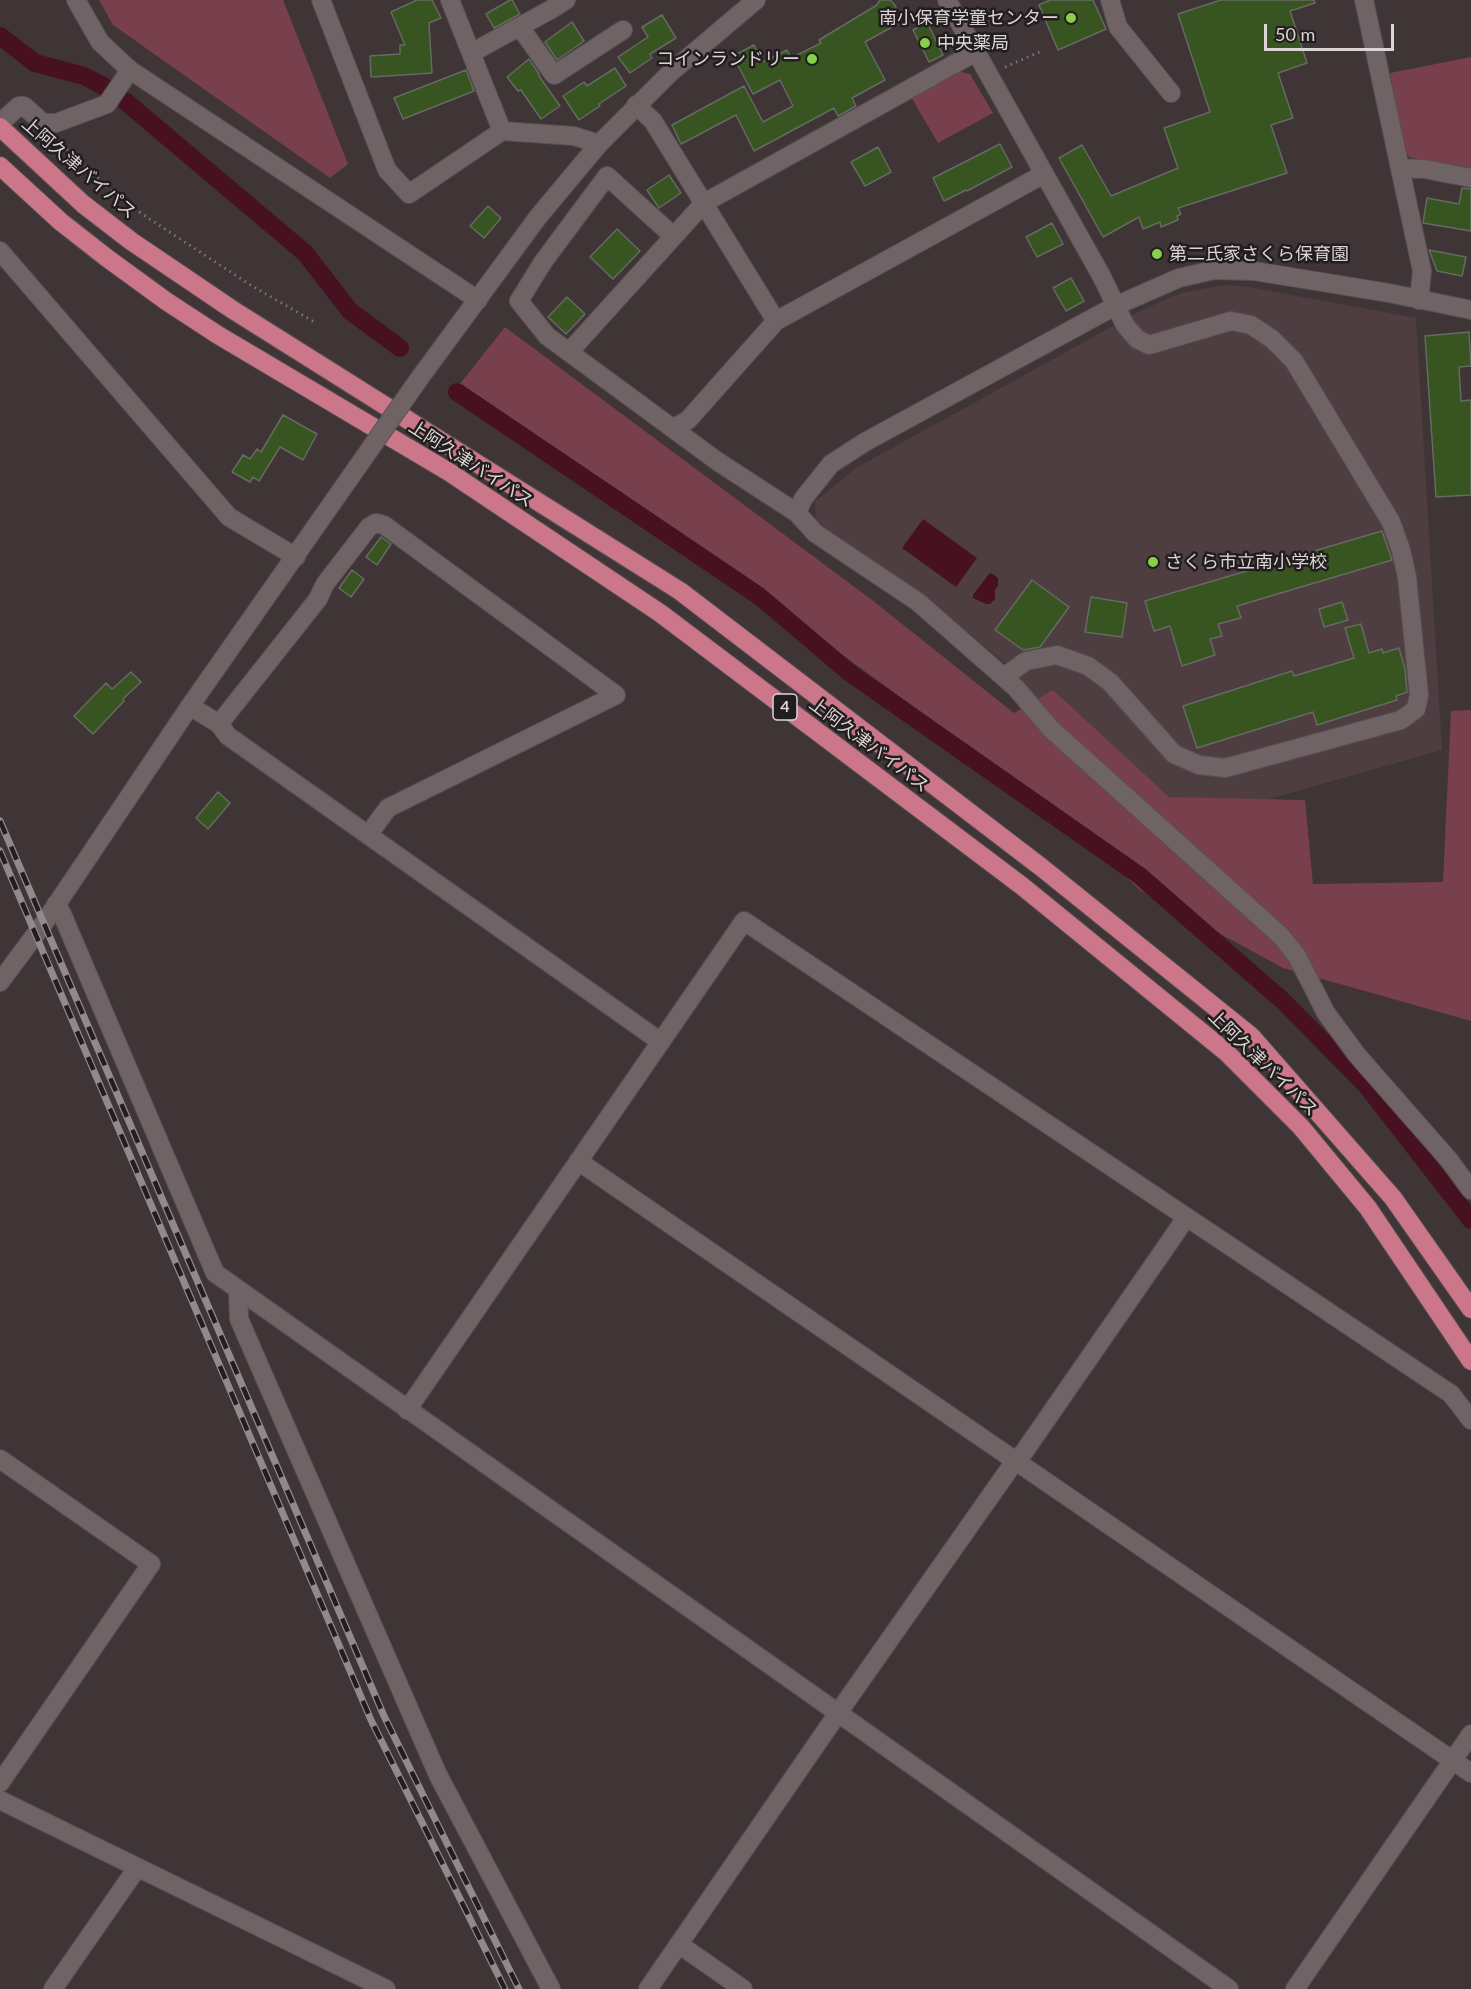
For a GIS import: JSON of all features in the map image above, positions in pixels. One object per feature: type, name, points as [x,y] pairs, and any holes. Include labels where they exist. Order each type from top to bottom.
[{"type":"highway","name":"上阿久津バイパス","points":[[0,125],[83,204],[131,241],[233,310],[680,591],[1041,867],[1251,1036],[1394,1198],[1471,1310]]},
{"type":"highway","name":"上阿久津バイパス","points":[[0,166],[80,236],[166,301],[218,335],[449,472],[660,613],[1041,901],[1226,1052],[1300,1127],[1368,1208],[1471,1361]]},
{"type":"street","points":[[76,0],[100,42],[130,70],[478,300]]},
{"type":"street","points":[[321,0],[387,170],[409,195],[501,131],[574,136],[599,144]]},
{"type":"street","points":[[450,0],[501,131]]},
{"type":"street","points":[[471,53],[566,0]]},
{"type":"street","points":[[0,982],[419,379],[538,217],[599,144],[636,105],[706,41],[756,0]]},
{"type":"street","points":[[947,0],[1102,277],[1125,325],[1137,339],[1149,345],[1232,321],[1251,325],[1272,339],[1294,362],[1391,522],[1407,577],[1419,695],[1416,709],[1401,720],[1225,768],[1199,765],[1174,754],[1110,682],[1088,666],[1057,655],[1026,661],[1004,677]]},
{"type":"street","points":[[1110,0],[1118,27],[1171,93]]},
{"type":"street","points":[[1364,0],[1422,271],[1419,300]]},
{"type":"street","points":[[520,27],[554,75],[623,30]]},
{"type":"street","points":[[569,352],[704,203],[976,52]]},
{"type":"street","points":[[0,125],[19,106],[24,106],[43,123],[63,121],[107,104],[130,70]]},
{"type":"street","points":[[636,105],[652,121],[776,321]]},
{"type":"street","points":[[1400,168],[1424,169],[1471,178]]},
{"type":"street","points":[[674,428],[688,420],[776,321],[1044,174]]},
{"type":"street","points":[[673,236],[607,177],[543,262],[519,301],[547,336],[717,461],[797,513],[815,533],[918,602],[1016,688],[1051,729],[1281,936],[1297,956],[1326,1013],[1358,1055],[1449,1160],[1471,1190]]},
{"type":"street","points":[[0,251],[229,517],[296,557]]},
{"type":"street","points":[[797,513],[803,499],[831,464],[865,442],[1116,306],[1179,278],[1214,270],[1254,271],[1389,293],[1471,310]]},
{"type":"street","points":[[219,724],[318,599],[325,584],[369,527],[376,523],[384,525],[616,695],[388,808],[368,835]]},
{"type":"street","points":[[190,706],[219,724],[228,736],[661,1042]]},
{"type":"street","points":[[56,904],[216,1273],[406,1410],[1229,1989]]},
{"type":"street","points":[[406,1410],[744,921],[1451,1394],[1471,1420]]},
{"type":"street","points":[[578,1161],[1471,1773]]},
{"type":"street","points":[[648,1989],[838,1713],[1015,1461],[1024,1452],[1186,1218]]},
{"type":"street","points":[[238,1290],[239,1319],[438,1775],[551,1989]]},
{"type":"street","points":[[0,1459],[152,1564],[0,1784]]},
{"type":"street","points":[[1295,1989],[1471,1734]]},
{"type":"street","points":[[0,1800],[386,1989]]},
{"type":"street","points":[[53,1989],[137,1868]]},
{"type":"street","points":[[680,1945],[743,1989]]},
{"type":"path","points":[[998,70],[1042,51]]},
{"type":"path","points":[[43,123],[54,138],[116,195],[252,286],[316,323]]},
{"type":"shaded area","points":[[99,0],[283,0],[348,164],[330,178],[113,25]]},
{"type":"shaded area","points":[[1471,57],[1471,170],[1409,157],[1404,149],[1390,73]]},
{"type":"shaded area","points":[[957,71],[970,74],[993,113],[938,143],[911,97]]},
{"type":"shaded area","name":"さくら市立南小学校","points":[[1225,285],[1249,287],[1416,318],[1442,750],[1174,826],[1060,729],[1014,671],[923,595],[826,529],[816,519],[815,502],[856,468],[1144,309],[1181,293]]},
{"type":"shaded area","points":[[505,327],[872,600],[1014,713],[1053,690],[1169,797],[1305,800],[1313,884],[1443,882],[1451,711],[1471,710],[1471,1021],[1283,968],[1140,890],[1039,798],[638,506],[459,385]]},
{"type":"shaded area","points":[[923,519],[977,558],[956,587],[902,548]]},
{"type":"shaded area","points":[[991,573],[998,578],[998,586],[995,589],[995,599],[990,604],[986,604],[973,598],[973,595]]},
{"type":"building","points":[[417,0],[432,0],[441,18],[429,23],[432,73],[371,77],[370,56],[400,54],[400,45],[405,45],[391,12]]},
{"type":"building","points":[[510,0],[520,14],[494,28],[486,14]]},
{"type":"building","points":[[880,0],[890,0],[895,5],[901,22],[865,42],[885,80],[852,98],[856,106],[838,116],[834,108],[754,151],[736,115],[681,144],[672,125],[744,86],[763,122],[793,106],[780,80],[753,94],[733,56],[754,45],[763,62],[787,50],[791,58],[821,43],[819,40],[877,5]]},
{"type":"building","points":[[1050,0],[1093,0],[1106,29],[1058,50],[1039,5]]},
{"type":"building","points":[[1221,0],[1314,0],[1315,3],[1290,11],[1307,63],[1278,73],[1293,118],[1271,125],[1287,173],[1178,208],[1181,214],[1177,216],[1178,220],[1161,227],[1160,222],[1143,229],[1139,217],[1103,237],[1059,158],[1082,145],[1111,196],[1178,168],[1164,128],[1210,112],[1178,14]]},
{"type":"building","points":[[662,15],[676,38],[650,54],[652,58],[630,73],[618,57],[648,37],[642,27]]},
{"type":"building","points":[[572,22],[584,41],[557,60],[545,42]]},
{"type":"building","points":[[927,22],[943,55],[929,62],[913,30]]},
{"type":"building","points":[[529,59],[560,106],[541,119],[521,90],[518,91],[507,77]]},
{"type":"building","points":[[615,68],[626,86],[579,120],[563,96],[584,82],[587,86]]},
{"type":"building","points":[[466,70],[474,91],[403,119],[394,98]]},
{"type":"building","points":[[1000,144],[1012,167],[944,201],[933,178]]},
{"type":"building","points":[[878,147],[891,172],[865,186],[851,162]]},
{"type":"building","points":[[669,175],[681,193],[659,208],[647,190]]},
{"type":"building","points":[[1462,188],[1471,189],[1471,231],[1423,223],[1427,198],[1459,204]]},
{"type":"building","points":[[488,206],[501,218],[484,238],[470,226]]},
{"type":"building","points":[[1052,223],[1063,244],[1037,257],[1026,237]]},
{"type":"building","points":[[617,229],[640,251],[613,279],[590,257]]},
{"type":"building","points":[[1429,250],[1466,257],[1462,276],[1437,271]]},
{"type":"building","points":[[1071,278],[1084,301],[1066,311],[1053,288]]},
{"type":"building","points":[[567,297],[585,314],[566,334],[548,317]]},
{"type":"building","points":[[1469,332],[1471,366],[1459,367],[1461,401],[1471,400],[1471,495],[1436,497],[1425,336]]},
{"type":"building","points":[[283,415],[317,434],[303,460],[280,447],[259,481],[253,477],[250,482],[232,472],[243,455],[250,459],[257,449],[261,452]]},
{"type":"building","points":[[1382,531],[1392,560],[1237,606],[1241,618],[1218,624],[1222,636],[1210,639],[1215,655],[1182,666],[1170,626],[1154,631],[1145,601]]},
{"type":"building","points":[[381,537],[391,544],[377,565],[366,557]]},
{"type":"building","points":[[352,570],[364,579],[351,597],[339,588]]},
{"type":"building","points":[[1032,580],[1069,607],[1040,647],[1023,650],[995,630]]},
{"type":"building","points":[[1091,597],[1127,603],[1122,637],[1085,632]]},
{"type":"building","points":[[1342,602],[1348,620],[1324,627],[1319,609]]},
{"type":"building","points":[[1361,624],[1369,653],[1382,649],[1383,653],[1399,648],[1405,669],[1407,692],[1396,696],[1397,700],[1317,725],[1313,712],[1197,748],[1183,706],[1292,671],[1294,676],[1354,658],[1345,628]]},
{"type":"building","points":[[131,672],[141,682],[93,734],[74,716],[106,683],[112,689]]},
{"type":"building","points":[[218,792],[230,803],[208,829],[196,818]]},
{"type":"waterway","points":[[0,36],[35,63],[84,76],[105,87]]},
{"type":"waterway","points":[[125,101],[305,253],[350,311],[400,348]]},
{"type":"waterway","points":[[457,392],[759,596],[850,673],[1140,876],[1283,1001],[1366,1085],[1471,1220]]},
{"type":"railway","points":[[0,821],[384,1716],[519,1989]]},
{"type":"railway","points":[[0,851],[371,1720],[505,1989]]},
{"type":"place","name":"南小保育学童センター","points":[[1071,18]]},
{"type":"place","name":"中央薬局","points":[[925,43]]},
{"type":"place","name":"コインランドリー","points":[[812,59]]},
{"type":"place","name":"第二氏家さくら保育園","points":[[1157,254]]},
{"type":"place","name":"さくら市立南小学校","points":[[1153,562]]}]
